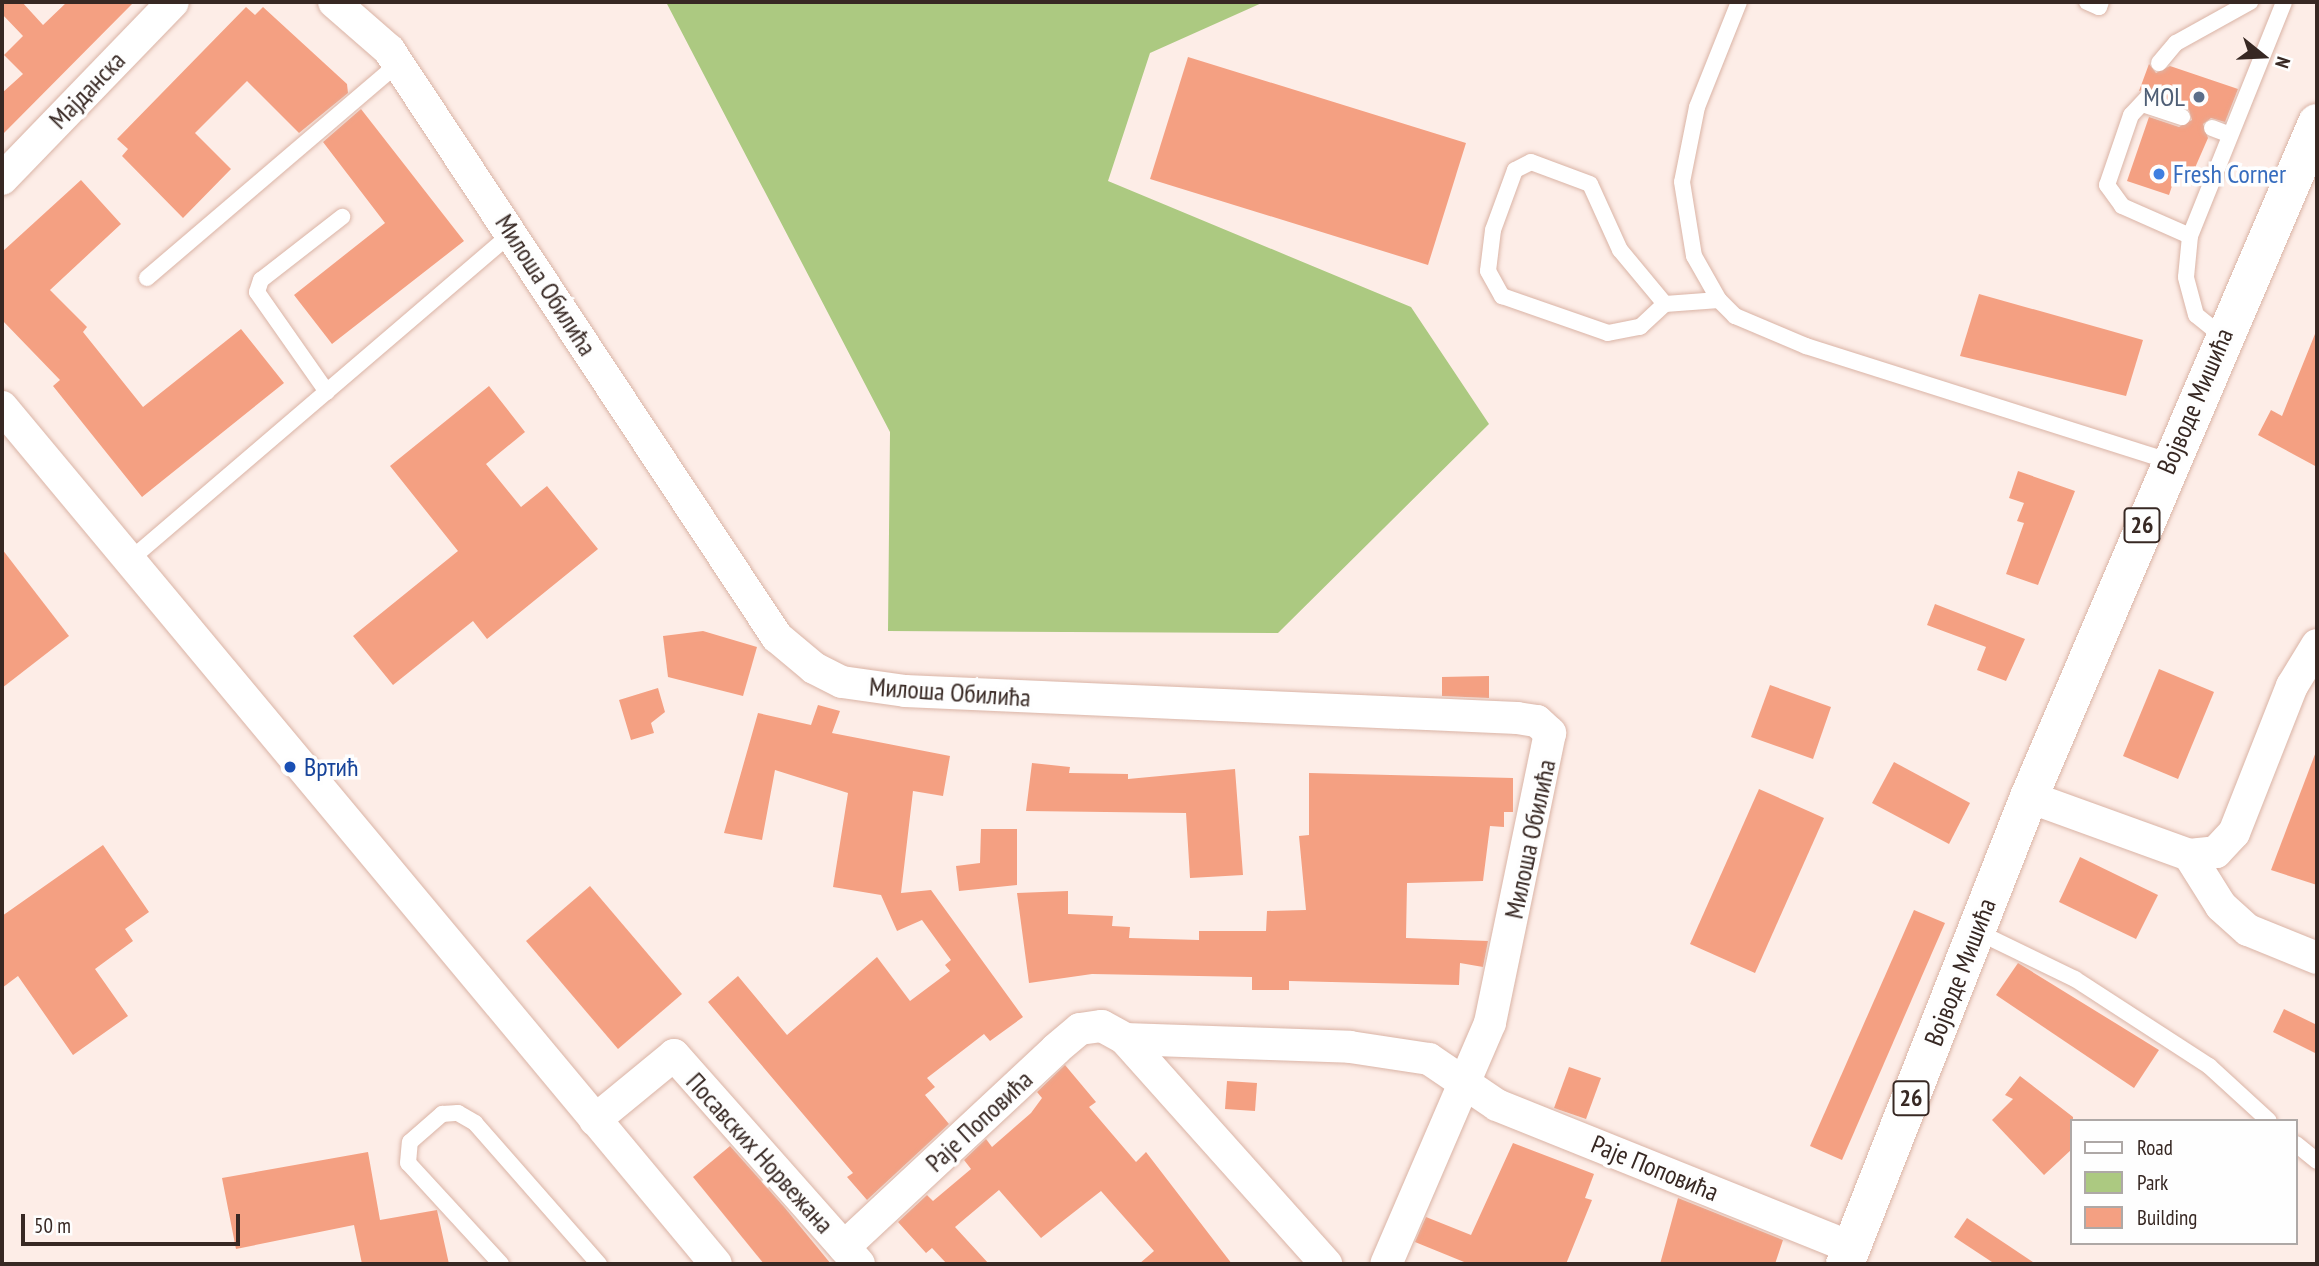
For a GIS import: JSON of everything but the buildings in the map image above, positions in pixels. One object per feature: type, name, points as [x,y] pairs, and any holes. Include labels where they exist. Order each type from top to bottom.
[{"type":"main road","name":"Војводе Мишића","points":[[1848,1256],[2029,797],[2222,336],[2317,123]]},
{"type":"street","name":"Мајданска","points":[[2,179],[173,2]]},
{"type":"street","name":"Милоша Обилића","points":[[334,2],[368,26],[398,64],[777,637],[797,657],[842,682],[905,691],[1537,721],[1550,733],[1549,757],[1490,1023],[1464,1080]]},
{"type":"street","points":[[2,407],[595,1120],[706,1260]]},
{"type":"street","points":[[2029,797],[2189,855],[2216,852],[2234,833],[2292,686],[2317,645]]},
{"type":"street","points":[[2189,855],[2221,906],[2248,930],[2317,958]]},
{"type":"street","name":"Раје Поповића","points":[[852,1256],[1080,1029],[1102,1026],[1125,1038],[1326,1264]]},
{"type":"street","name":"Раје Поповића","points":[[1125,1038],[1403,1053],[1464,1080],[1497,1105],[1848,1256]]},
{"type":"street","name":"Посавских Норвежана","points":[[595,1120],[674,1055],[852,1256]]},
{"type":"street","points":[[1386,1264],[1464,1080]]},
{"type":"lane","points":[[1739,2],[1697,107],[1682,182],[1691,246],[1719,300],[1735,316],[1806,346],[2169,461]]},
{"type":"lane","points":[[2087,2],[2099,7],[2101,2]]},
{"type":"lane","points":[[2160,63],[2176,43],[2250,2]]},
{"type":"lane","points":[[2222,336],[2196,315],[2186,276],[2190,236],[2284,2]]},
{"type":"lane","points":[[147,278],[398,64]]},
{"type":"lane","points":[[2182,117],[2146,101],[2131,115],[2108,185],[2122,206],[2190,236]]},
{"type":"lane","points":[[2211,128],[2230,135]]},
{"type":"lane","points":[[1665,304],[1620,250],[1590,184],[1534,163],[1515,170],[1493,230],[1488,271],[1498,292],[1608,333],[1640,327],[1665,304],[1719,300]]},
{"type":"lane","points":[[327,392],[257,292],[261,280],[342,217]]},
{"type":"lane","points":[[131,559],[512,233]]},
{"type":"lane","points":[[1976,931],[2075,979],[2208,1066],[2267,1119]]},
{"type":"lane","points":[[501,1264],[408,1163],[410,1142],[442,1114],[458,1113],[475,1122],[599,1264]]},
{"type":"lane","points":[[2298,1146],[2317,1161]]},
{"type":"green space","points":[[666,2],[1264,2],[1150,53],[1108,181],[1411,307],[1489,424],[1278,633],[888,631],[890,432]]},
{"type":"place","name":"MOL","points":[[2199,97]]},
{"type":"place","name":"Fresh Corner","points":[[2159,174]]},
{"type":"place","name":"Вртић","points":[[290,767]]}]
